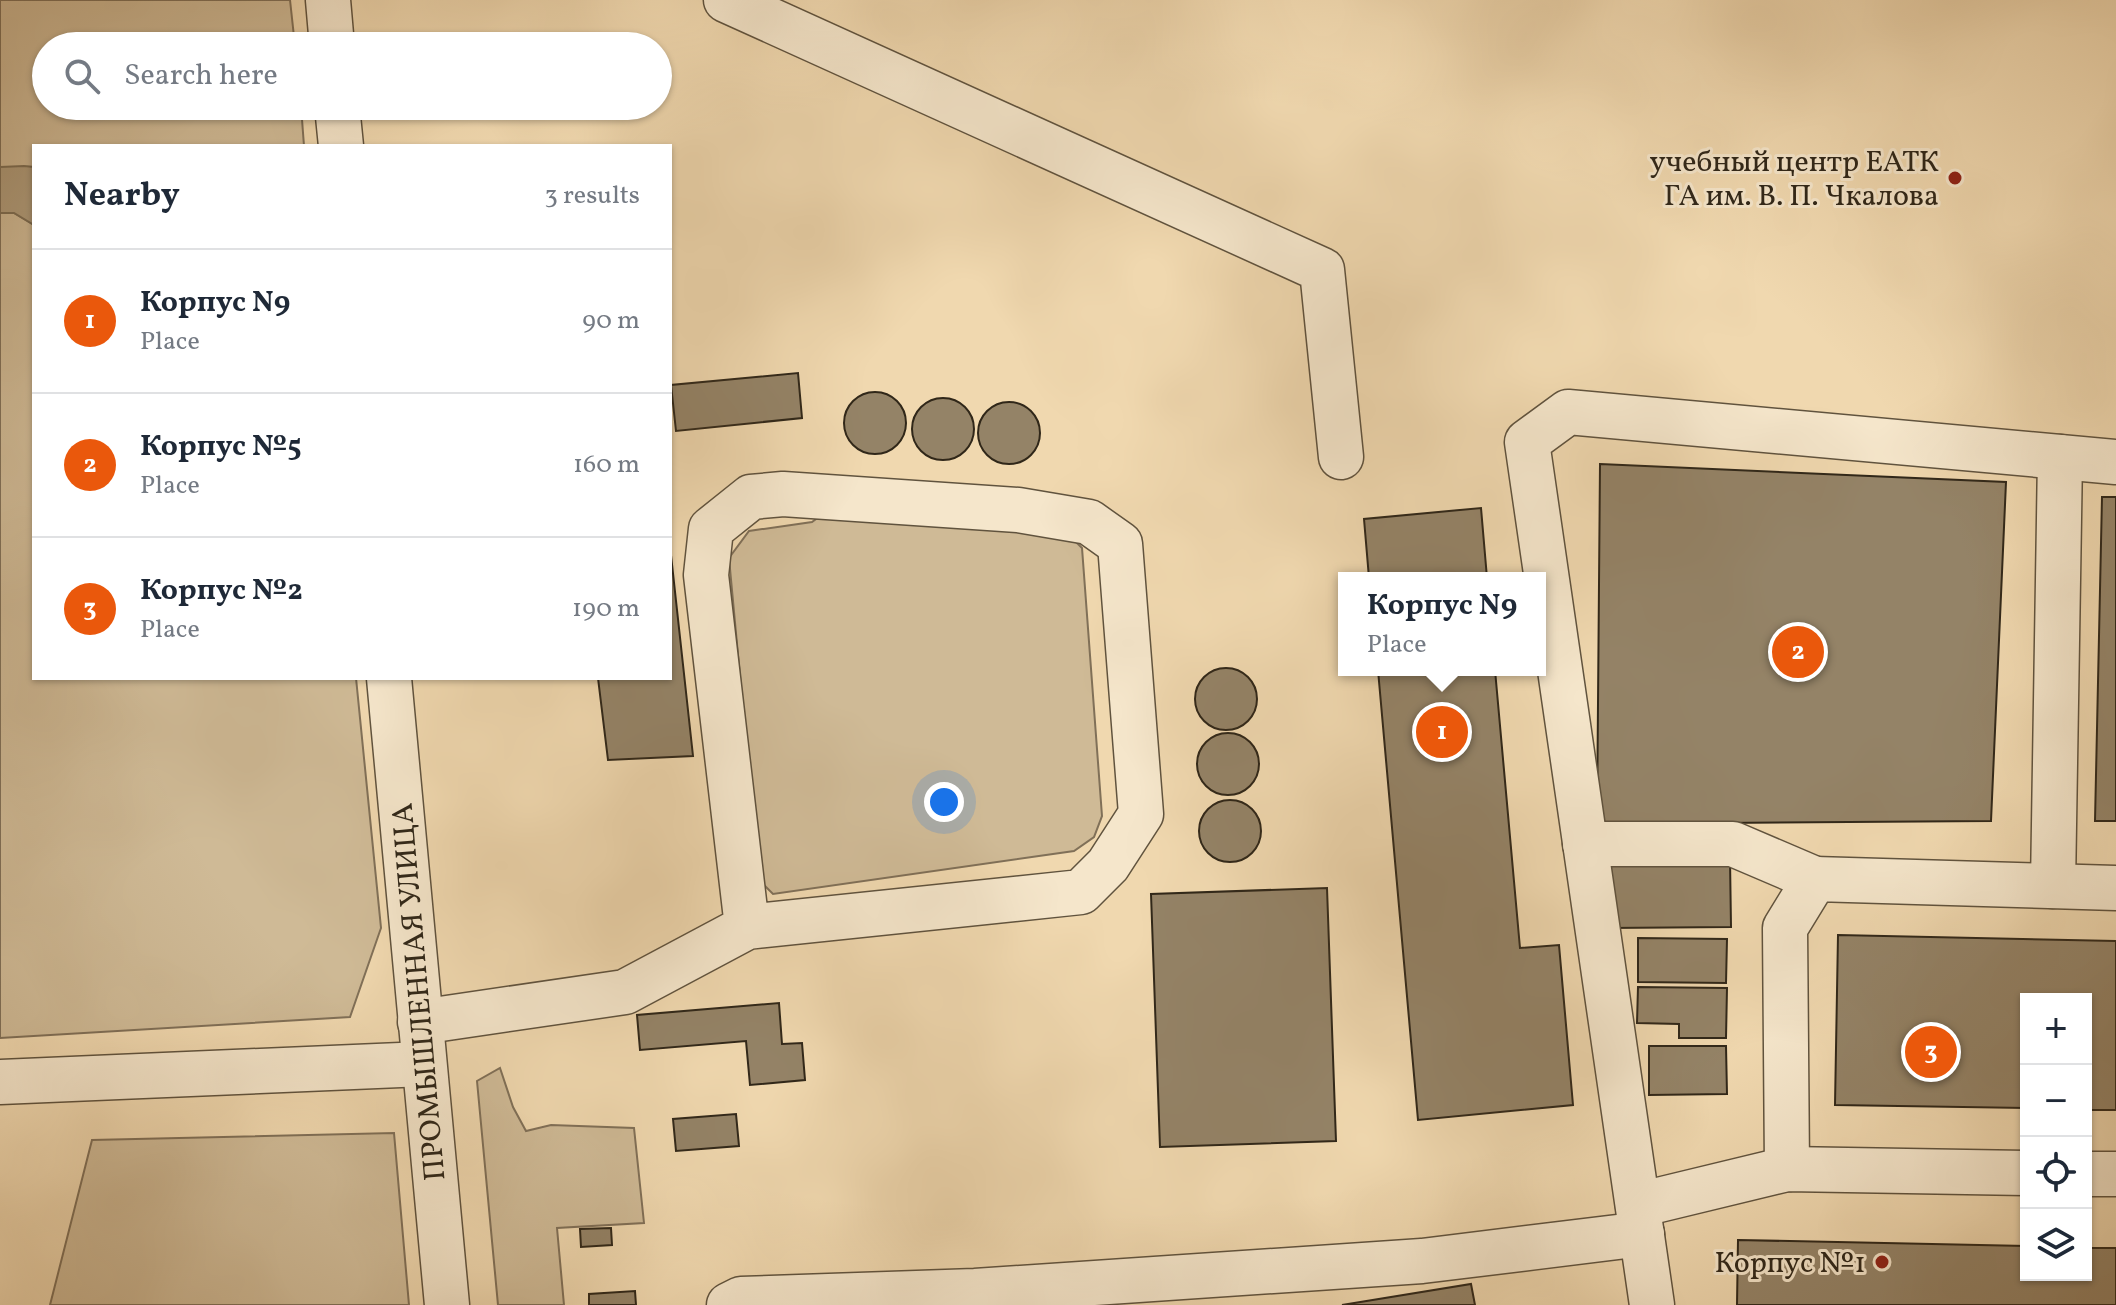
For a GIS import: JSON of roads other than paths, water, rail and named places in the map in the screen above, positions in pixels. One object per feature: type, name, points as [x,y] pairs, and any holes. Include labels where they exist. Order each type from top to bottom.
[{"type":"street","points":[[328,0],[331,32]]},
{"type":"street","points":[[726,0],[1322,270],[1341,457]]},
{"type":"street","points":[[338,120],[341,144]]},
{"type":"street","points":[[1546,572],[1527,442],[1568,412],[2116,462]]},
{"type":"street","points":[[2053,886],[2060,457]]},
{"type":"street","points":[[0,1082],[422,1043],[625,992],[747,927],[1081,892],[1108,865],[1141,814],[1120,544],[1089,522],[1018,510],[783,494],[751,497],[711,529],[706,575],[747,927]]},
{"type":"street","points":[[1546,574],[1652,1305]]},
{"type":"street","name":"ПРОМЫШЛЕННАЯ УЛИЦА","points":[[389,680],[447,1305]]},
{"type":"street","points":[[1585,844],[1733,844],[1815,879],[2116,888]]},
{"type":"street","points":[[1787,1169],[1785,928],[1815,879]]},
{"type":"street","points":[[729,1305],[741,1299],[1128,1293],[1422,1261],[1640,1219],[1787,1169],[2020,1173]]},
{"type":"street","points":[[2092,1174],[2116,1174]]},
{"type":"place","name":"учебный центр ЕАТК ГА им. В. П. Чкалова","points":[[1955,178]]},
{"type":"place","name":"Корпус №5","points":[[1798,652]]},
{"type":"place","name":"Корпус N9","points":[[1442,732]]},
{"type":"place","name":"Корпус №2","points":[[1931,1052]]},
{"type":"place","name":"Корпус №1","points":[[1882,1262]]}]
